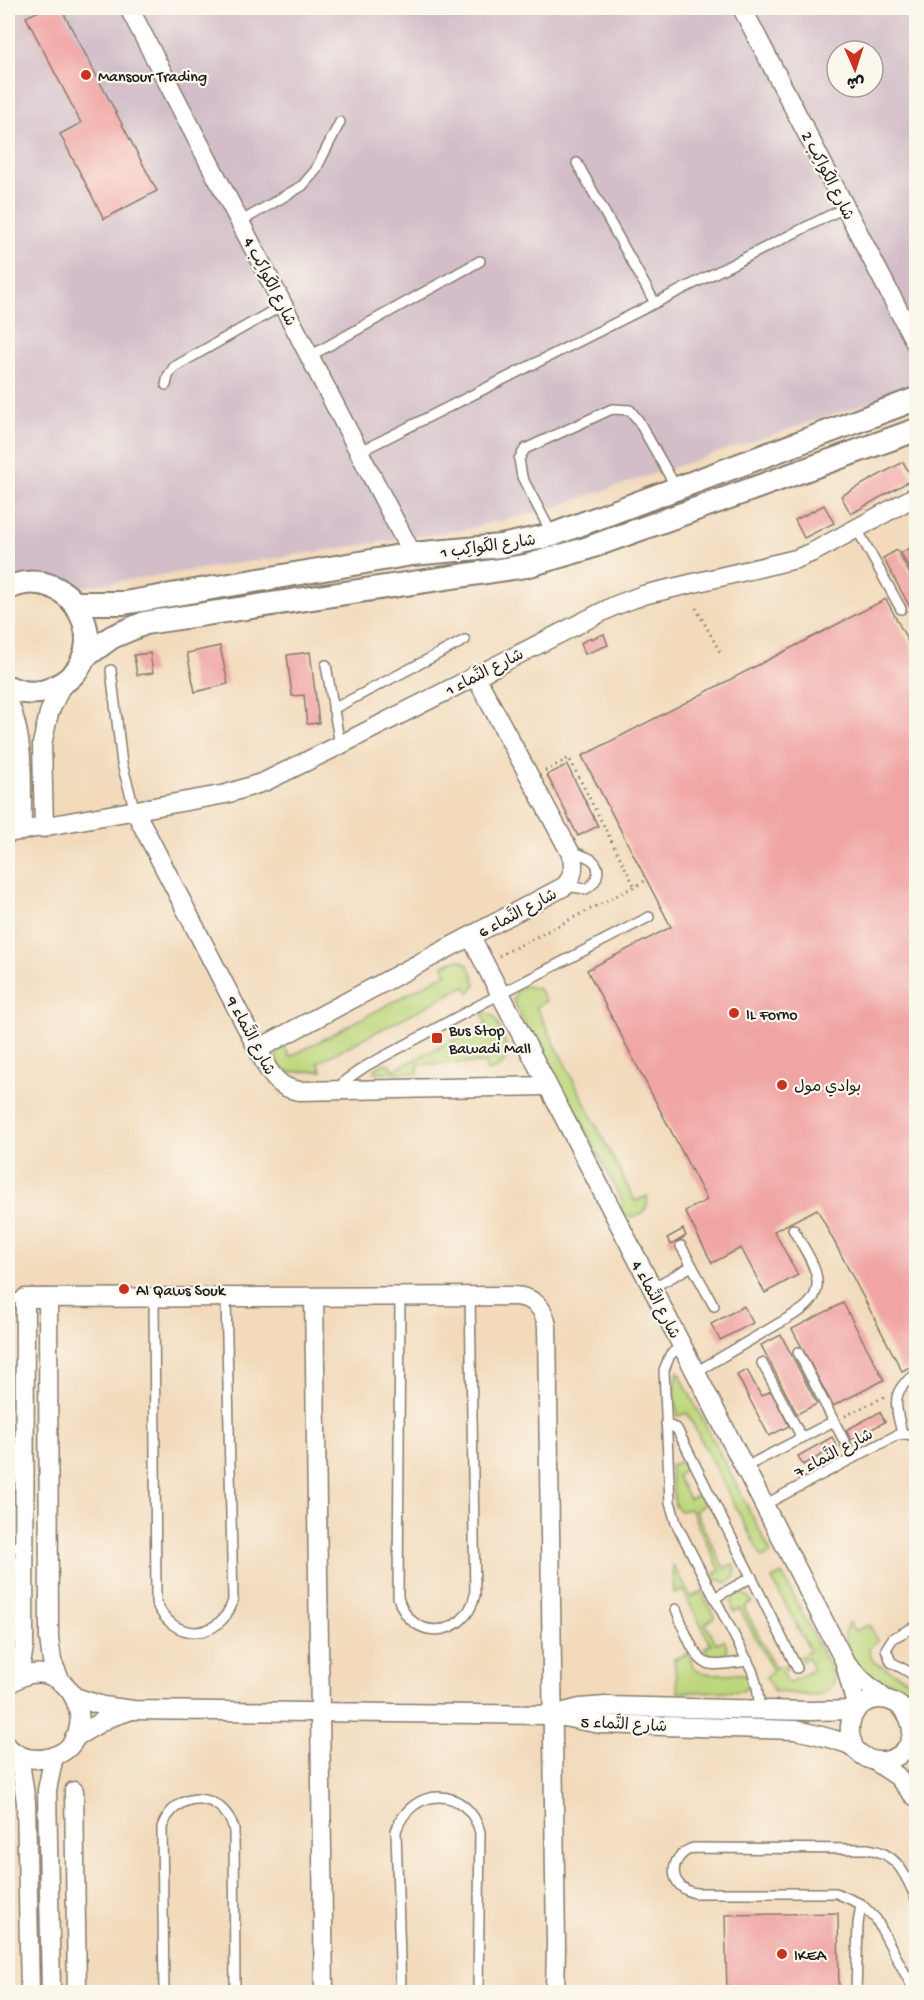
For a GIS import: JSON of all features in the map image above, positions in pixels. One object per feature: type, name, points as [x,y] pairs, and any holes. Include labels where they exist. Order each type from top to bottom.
[{"type":"street","name":"شارع الكَواكِب 4","points":[[129,8],[412,554]]},
{"type":"street","name":"شارع الكَواكِب 2","points":[[742,8],[916,344]]},
{"type":"street","name":"شارع الكَواكِب 1","points":[[75,603],[124,603],[412,554],[501,546],[552,535],[677,489],[913,396]]},
{"type":"street","name":"شارع الكَواكِب 1","points":[[83,658],[112,637],[145,623],[526,566],[585,549],[916,430]]},
{"type":"street","name":"شارع النَّماء 1","points":[[8,701],[20,743],[15,832],[245,789],[340,745],[628,599],[796,559],[916,496]]},
{"type":"street","points":[[8,588],[19,584],[40,583],[59,589],[75,603],[87,629],[83,658],[75,673],[62,684],[37,692],[20,692],[8,687]]},
{"type":"street","points":[[475,675],[570,852]]},
{"type":"street","points":[[44,828],[42,744],[49,713],[62,684]]},
{"type":"street","name":"شارع النَّماء 9","points":[[135,811],[272,1076],[284,1086],[300,1091],[547,1086]]},
{"type":"street","name":"شارع النَّماء 6","points":[[258,1048],[565,886],[573,870],[570,852]]},
{"type":"street","name":"شارع النَّماء 4","points":[[471,937],[844,1660],[857,1709]]},
{"type":"street","points":[[11,1683],[21,1664],[24,1647],[15,1554],[16,1298],[470,1296],[524,1297],[533,1300],[546,1316],[548,1338],[555,1992]]},
{"type":"street","points":[[314,1297],[324,1992]]},
{"type":"street","points":[[48,1298],[49,1638],[52,1661],[62,1682],[75,1697],[80,1713],[80,1722],[74,1738]]},
{"type":"street","name":"شارع النَّماء 4","points":[[844,1660],[863,1681],[885,1699]]},
{"type":"street","points":[[11,1683],[34,1674],[53,1677],[62,1682]]},
{"type":"street","points":[[75,1697],[103,1706],[133,1710],[553,1715]]},
{"type":"street","points":[[875,1699],[894,1702],[903,1708],[912,1719],[907,1773],[915,1798],[897,1776],[875,1761],[866,1758],[854,1747],[850,1738],[851,1718],[865,1703],[875,1699]]},
{"type":"street","name":"شارع النَّماء 5","points":[[553,1715],[580,1708],[606,1706],[760,1710],[857,1709]]},
{"type":"street","points":[[14,1751],[37,1759],[54,1756],[74,1738],[108,1718],[133,1710]]},
{"type":"street","name":"شارع النَّماء 5","points":[[553,1715],[600,1724],[794,1730],[854,1747]]},
{"type":"street","points":[[875,1761],[886,1761],[896,1757],[910,1746]]},
{"type":"street","points":[[14,1751],[26,1802],[30,1992]]},
{"type":"street","points":[[51,1992],[47,1790],[54,1756]]},
{"type":"street","points":[[74,1791],[77,1992]]},
{"type":"street","points":[[48,1875],[75,1874]]},
{"type":"lane","points":[[240,222],[302,186],[315,171],[340,122]]},
{"type":"lane","points":[[577,163],[655,303]]},
{"type":"lane","points":[[359,452],[846,207]]},
{"type":"lane","points":[[310,356],[480,261]]},
{"type":"lane","points":[[166,385],[168,376],[174,367],[283,305]]},
{"type":"lane","points":[[552,535],[522,477],[519,459],[525,449],[612,409],[630,410],[677,489]]},
{"type":"lane","points":[[857,529],[901,609]]},
{"type":"lane","points":[[333,709],[465,640]]},
{"type":"lane","points":[[326,665],[340,745]]},
{"type":"lane","points":[[111,670],[122,764],[135,811]]},
{"type":"lane","points":[[565,886],[586,889],[595,883],[598,873],[596,863],[570,852]]},
{"type":"lane","points":[[336,1090],[366,1066],[649,917]]},
{"type":"lane","points":[[696,1372],[800,1311],[813,1300],[818,1284],[817,1276],[794,1228]]},
{"type":"lane","points":[[681,1246],[714,1306]]},
{"type":"lane","points":[[652,1288],[692,1266]]},
{"type":"lane","points":[[400,1297],[398,1597],[405,1614],[411,1620],[427,1629],[436,1630],[459,1623],[470,1610],[475,1595],[470,1296]]},
{"type":"lane","points":[[154,1298],[156,1602],[166,1620],[175,1626],[195,1632],[206,1630],[224,1619],[233,1601],[226,1298]]},
{"type":"lane","points":[[682,1345],[670,1355],[664,1370],[669,1495],[676,1523],[748,1661],[755,1678],[760,1710]]},
{"type":"lane","points":[[798,1352],[853,1458]]},
{"type":"lane","points":[[762,1363],[802,1438]]},
{"type":"lane","points":[[916,1375],[899,1389],[896,1402],[902,1433],[916,1437]]},
{"type":"lane","points":[[755,1462],[834,1421]]},
{"type":"lane","points":[[666,1424],[677,1429],[797,1668]]},
{"type":"lane","name":"شارع النَّماء 7","points":[[765,1505],[902,1433]]},
{"type":"lane","points":[[716,1597],[752,1577]]},
{"type":"lane","points":[[676,1609],[696,1656],[703,1662],[714,1664],[748,1661]]},
{"type":"lane","points":[[916,1626],[893,1638],[886,1650],[891,1662],[916,1676]]},
{"type":"lane","points":[[401,1992],[396,1831],[405,1813],[412,1806],[431,1798],[441,1797],[466,1808],[477,1823],[480,1832],[478,1992]]},
{"type":"lane","points":[[164,1992],[162,1827],[170,1812],[184,1801],[202,1799],[220,1806],[226,1812],[234,1829],[235,1992]]},
{"type":"lane","points":[[915,1992],[876,1919],[861,1904],[845,1896],[827,1893],[690,1892],[680,1886],[677,1881],[675,1864],[682,1854],[693,1848],[868,1848],[885,1853],[899,1864],[916,1898]]},
{"type":"lane","points":[[856,1992],[858,1924],[861,1904]]},
{"type":"path","points":[[696,608],[720,652]]},
{"type":"path","points":[[531,778],[569,758],[634,887]]},
{"type":"path","points":[[489,973],[501,966],[497,958],[647,880]]},
{"type":"path","points":[[834,1421],[899,1389]]},
{"type":"shaded area","points":[[8,8],[916,8],[916,387],[545,510],[462,530],[8,598]]},
{"type":"green space","points":[[459,959],[468,966],[475,981],[476,985],[469,993],[465,986],[318,1062],[322,1071],[290,1072],[278,1065],[278,1051],[285,1048],[290,1057],[447,973],[443,965]]},
{"type":"green space","points":[[525,986],[539,989],[546,1001],[536,1007],[635,1201],[647,1196],[646,1208],[639,1215],[629,1216],[619,1209],[624,1205],[571,1101],[564,1101],[513,1000],[517,991]]},
{"type":"green space","points":[[482,1013],[493,1015],[504,1038],[507,1051],[500,1066],[486,1071],[486,1063],[418,1064],[418,1073],[375,1072],[375,1069],[385,1063],[390,1064],[394,1070],[486,1024]]},
{"type":"green space","points":[[678,1371],[771,1553],[762,1558],[687,1413],[678,1416],[674,1394]]},
{"type":"green space","points":[[683,1463],[685,1469],[677,1476],[689,1499],[699,1495],[704,1505],[695,1511],[724,1568],[733,1564],[736,1570],[734,1578],[728,1583],[716,1579],[714,1573],[720,1570],[690,1509],[681,1511],[675,1506],[670,1465]]},
{"type":"green space","points":[[673,1565],[691,1597],[702,1592],[715,1618],[705,1623],[716,1643],[724,1640],[726,1643],[727,1650],[722,1657],[715,1658],[708,1654],[705,1647],[711,1645],[683,1590],[674,1594]]},
{"type":"green space","points":[[782,1574],[833,1674],[833,1684],[823,1694],[813,1696],[774,1691],[766,1677],[773,1671],[740,1609],[734,1612],[732,1609],[731,1603],[735,1596],[742,1593],[749,1597],[752,1602],[744,1607],[775,1668],[784,1665],[787,1669],[783,1672],[788,1683],[813,1670],[808,1658],[802,1661],[800,1657],[810,1651],[772,1579]]},
{"type":"green space","points":[[849,1622],[854,1631],[869,1625],[878,1640],[869,1648],[870,1657],[875,1663],[916,1684],[916,1701],[905,1687],[876,1679],[858,1664],[846,1643],[846,1628]]},
{"type":"green space","points":[[690,1653],[692,1665],[698,1671],[710,1674],[744,1674],[748,1679],[748,1687],[742,1691],[678,1692],[674,1659]]},
{"type":"building","points":[[45,8],[61,8],[157,191],[104,219],[60,134],[81,123],[26,17]]},
{"type":"building","points":[[903,462],[913,479],[851,514],[841,496]]},
{"type":"building","points":[[824,505],[834,523],[804,538],[795,520]]},
{"type":"building","points":[[916,544],[916,581],[901,553]]},
{"type":"building","points":[[897,550],[916,585],[916,604],[910,607],[883,558]]},
{"type":"building","name":"بوادي مول","points":[[886,599],[916,657],[916,1364],[902,1371],[817,1209],[774,1231],[798,1275],[765,1293],[741,1248],[712,1263],[685,1211],[707,1200],[587,970],[671,927],[582,756]]},
{"type":"building","points":[[604,634],[608,645],[585,654],[581,643],[591,637],[591,639]]},
{"type":"building","points":[[220,646],[228,684],[195,692],[187,653]]},
{"type":"building","points":[[310,652],[319,723],[307,724],[304,695],[292,696],[287,655]]},
{"type":"building","points":[[150,653],[153,673],[137,675],[134,655]]},
{"type":"building","points":[[567,765],[598,826],[578,836],[547,775]]},
{"type":"building","points":[[683,1229],[686,1236],[671,1245],[667,1238]]},
{"type":"building","points":[[843,1303],[884,1380],[833,1406],[792,1329]]},
{"type":"building","points":[[744,1306],[753,1323],[720,1340],[711,1324]]},
{"type":"building","points":[[781,1335],[817,1404],[797,1414],[761,1345]]},
{"type":"building","points":[[747,1370],[761,1396],[771,1391],[789,1426],[769,1436],[737,1375]]},
{"type":"building","points":[[880,1412],[885,1422],[851,1440],[846,1430]]},
{"type":"building","points":[[832,1437],[837,1447],[803,1465],[798,1456]]},
{"type":"building","name":"IKEA","points":[[838,1913],[839,1992],[727,1992],[725,1915]]},
{"type":"place","name":"Mansour Trading","points":[[86,75]]},
{"type":"place","name":"IL Forno","points":[[734,1013]]},
{"type":"place","name":"Bus Stop Bawadi Mall","points":[[437,1038]]},
{"type":"place","name":"بوادي مول","points":[[782,1085]]},
{"type":"place","name":"Al Qaws Souk","points":[[124,1289]]},
{"type":"place","name":"IKEA","points":[[782,1954]]}]
